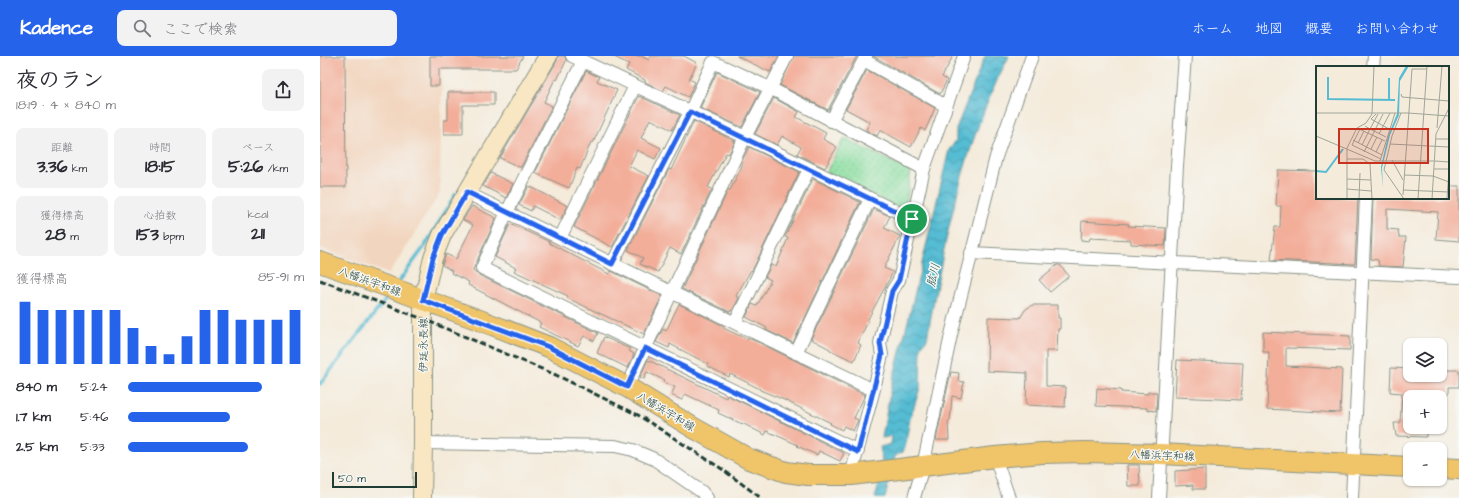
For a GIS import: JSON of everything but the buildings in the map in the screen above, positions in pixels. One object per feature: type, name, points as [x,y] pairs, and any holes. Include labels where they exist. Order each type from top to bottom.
[{"type":"main road","name":"伊延永長線","points":[[422,498],[423,300],[433,258],[440,240],[467,192],[548,56]]},
{"type":"main road","name":"八幡浜宇和線","points":[[320,262],[549,347],[627,387],[748,459],[786,472],[808,476],[856,474],[995,457],[1042,453],[1086,452],[1162,454],[1403,467]]},
{"type":"main road","points":[[1447,468],[1459,469]]},
{"type":"street","points":[[627,387],[745,137],[787,56]]},
{"type":"street","points":[[856,474],[858,452],[882,355],[880,343],[892,291],[899,280],[924,169],[963,56]]},
{"type":"street","points":[[914,498],[919,466],[996,157],[1032,56]]},
{"type":"street","points":[[1159,498],[1173,262],[1177,159],[1185,56]]},
{"type":"street","points":[[1373,66],[1374,56]]},
{"type":"street","points":[[612,264],[690,112],[711,58],[924,169]]},
{"type":"street","points":[[831,121],[865,58],[946,106]]},
{"type":"street","points":[[858,452],[482,268],[578,59],[745,137],[912,219]]},
{"type":"street","points":[[560,238],[635,86]]},
{"type":"street","points":[[735,323],[809,169]]},
{"type":"street","points":[[467,192],[867,388],[874,389]]},
{"type":"street","points":[[796,353],[870,199]]},
{"type":"street","points":[[1352,498],[1366,199]]},
{"type":"street","points":[[971,253],[1363,271],[1459,277]]},
{"type":"street","points":[[423,443],[615,446],[633,450],[654,459],[702,492],[707,498]]},
{"type":"street","points":[[995,457],[1009,498]]},
{"type":"shaded area","points":[[320,56],[442,56],[440,193],[389,274],[320,248]]},
{"type":"green space","points":[[844,138],[911,171],[905,211],[826,172]]},
{"type":"water","name":"肱川","points":[[985,56],[1009,56],[993,89],[979,124],[957,194],[948,230],[927,339],[921,346],[920,388],[910,419],[904,451],[895,456],[885,498],[875,498],[881,472],[882,459],[880,447],[891,444],[892,437],[890,435],[882,438],[891,387],[949,150],[956,140],[956,129]]},
{"type":"waterway","points":[[397,284],[425,246],[456,194]]},
{"type":"waterway","points":[[320,384],[390,294]]},
{"type":"railway","points":[[320,280],[423,319],[556,375],[638,415],[722,469],[761,498]]},
{"type":"route","points":[[690,112],[745,137],[912,219],[899,280],[892,291],[880,343],[882,355],[858,452],[645,348],[627,387],[549,347],[423,300],[430,268],[442,235],[467,192],[612,264],[690,112]]}]
